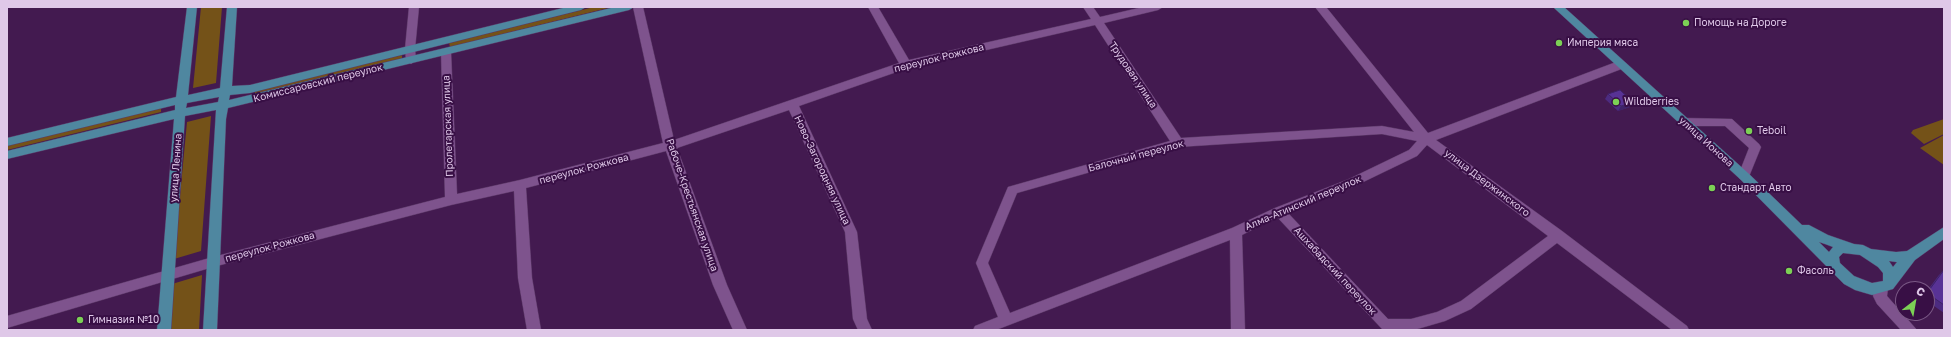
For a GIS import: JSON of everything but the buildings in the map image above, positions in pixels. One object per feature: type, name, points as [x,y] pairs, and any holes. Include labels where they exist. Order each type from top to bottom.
[{"type":"main road","name":"улица Ленина","points":[[164,330],[181,100],[192,7]]},
{"type":"main road","points":[[210,330],[220,119],[225,97],[232,7]]},
{"type":"main road","name":"Комиссаровский переулок","points":[[7,155],[180,113],[250,89],[411,55],[581,7]]},
{"type":"main road","name":"Комиссаровский переулок","points":[[411,55],[446,52],[629,7]]},
{"type":"main road","name":"улица Ионова","points":[[1558,7],[1620,65],[1744,176],[1834,264],[1840,273],[1860,286]]},
{"type":"main road","name":"Комиссаровский переулок","points":[[7,142],[181,100],[225,97]]},
{"type":"main road","points":[[1772,203],[1801,227],[1814,235],[1857,249],[1887,256],[1910,256]]},
{"type":"main road","points":[[1860,286],[1872,289],[1882,288],[1888,285],[1891,279],[1910,256],[1944,232]]},
{"type":"main road","points":[[1834,264],[1833,257],[1836,251],[1842,248],[1857,249],[1883,263],[1889,271],[1891,279]]},
{"type":"street","points":[[411,55],[414,7]]},
{"type":"street","name":"Рабоче-Крестьянская улица","points":[[638,7],[670,146],[720,285],[740,330]]},
{"type":"street","points":[[873,7],[906,65]]},
{"type":"street","name":"Трудовая улица","points":[[1088,7],[1178,144]]},
{"type":"street","name":"переулок Рожкова","points":[[7,322],[213,262],[450,200],[520,185],[670,146],[906,65],[1158,7]]},
{"type":"street","name":"улица Дзержинского","points":[[1320,7],[1426,139],[1442,149],[1682,330]]},
{"type":"street","name":"Пролетарская улица","points":[[446,52],[450,200]]},
{"type":"street","name":"Алма-Атинский переулок","points":[[980,330],[1006,319],[1068,298],[1236,232],[1279,211],[1353,182],[1413,153],[1426,139],[1620,65]]},
{"type":"street","name":"Ново-Загородняя улица","points":[[792,104],[851,232],[860,319],[865,330]]},
{"type":"street","points":[[1684,122],[1728,122],[1755,147],[1744,176]]},
{"type":"street","name":"Балочный переулок","points":[[1006,319],[982,263],[1012,190],[1178,144],[1382,130],[1426,139]]},
{"type":"street","points":[[520,185],[525,278],[534,330]]},
{"type":"street","name":"Ашхабадский переулок","points":[[1279,211],[1385,325],[1411,325],[1440,317],[1466,305],[1558,236]]},
{"type":"street","points":[[1236,232],[1238,330]]},
{"type":"street","points":[[1860,286],[1870,292],[1910,330]]},
{"type":"street","points":[[1882,288],[1880,296],[1891,311]]},
{"type":"shaded area","points":[[201,7],[222,7],[216,83],[193,88]]},
{"type":"shaded area","points":[[594,7],[612,7],[450,47],[449,43]]},
{"type":"shaded area","points":[[402,55],[402,59],[255,95],[255,91]]},
{"type":"shaded area","points":[[161,108],[161,112],[7,150],[7,146]]},
{"type":"shaded area","points":[[211,116],[201,251],[174,259],[187,122]]},
{"type":"shaded area","points":[[1944,119],[1944,134],[1924,144],[1911,133],[1913,130]]},
{"type":"shaded area","points":[[1944,135],[1944,165],[1920,148]]},
{"type":"shaded area","points":[[202,275],[199,330],[168,330],[172,284]]},
{"type":"place","name":"Помощь на Дороге","points":[[1686,23]]},
{"type":"place","name":"Империя мяса","points":[[1559,43]]},
{"type":"place","name":"Wildberries","points":[[1616,102]]},
{"type":"place","name":"Teboil","points":[[1749,131]]},
{"type":"place","name":"Стандарт Авто","points":[[1712,188]]},
{"type":"place","name":"Фасоль","points":[[1789,271]]},
{"type":"place","name":"Гимназия №10","points":[[80,320]]}]
